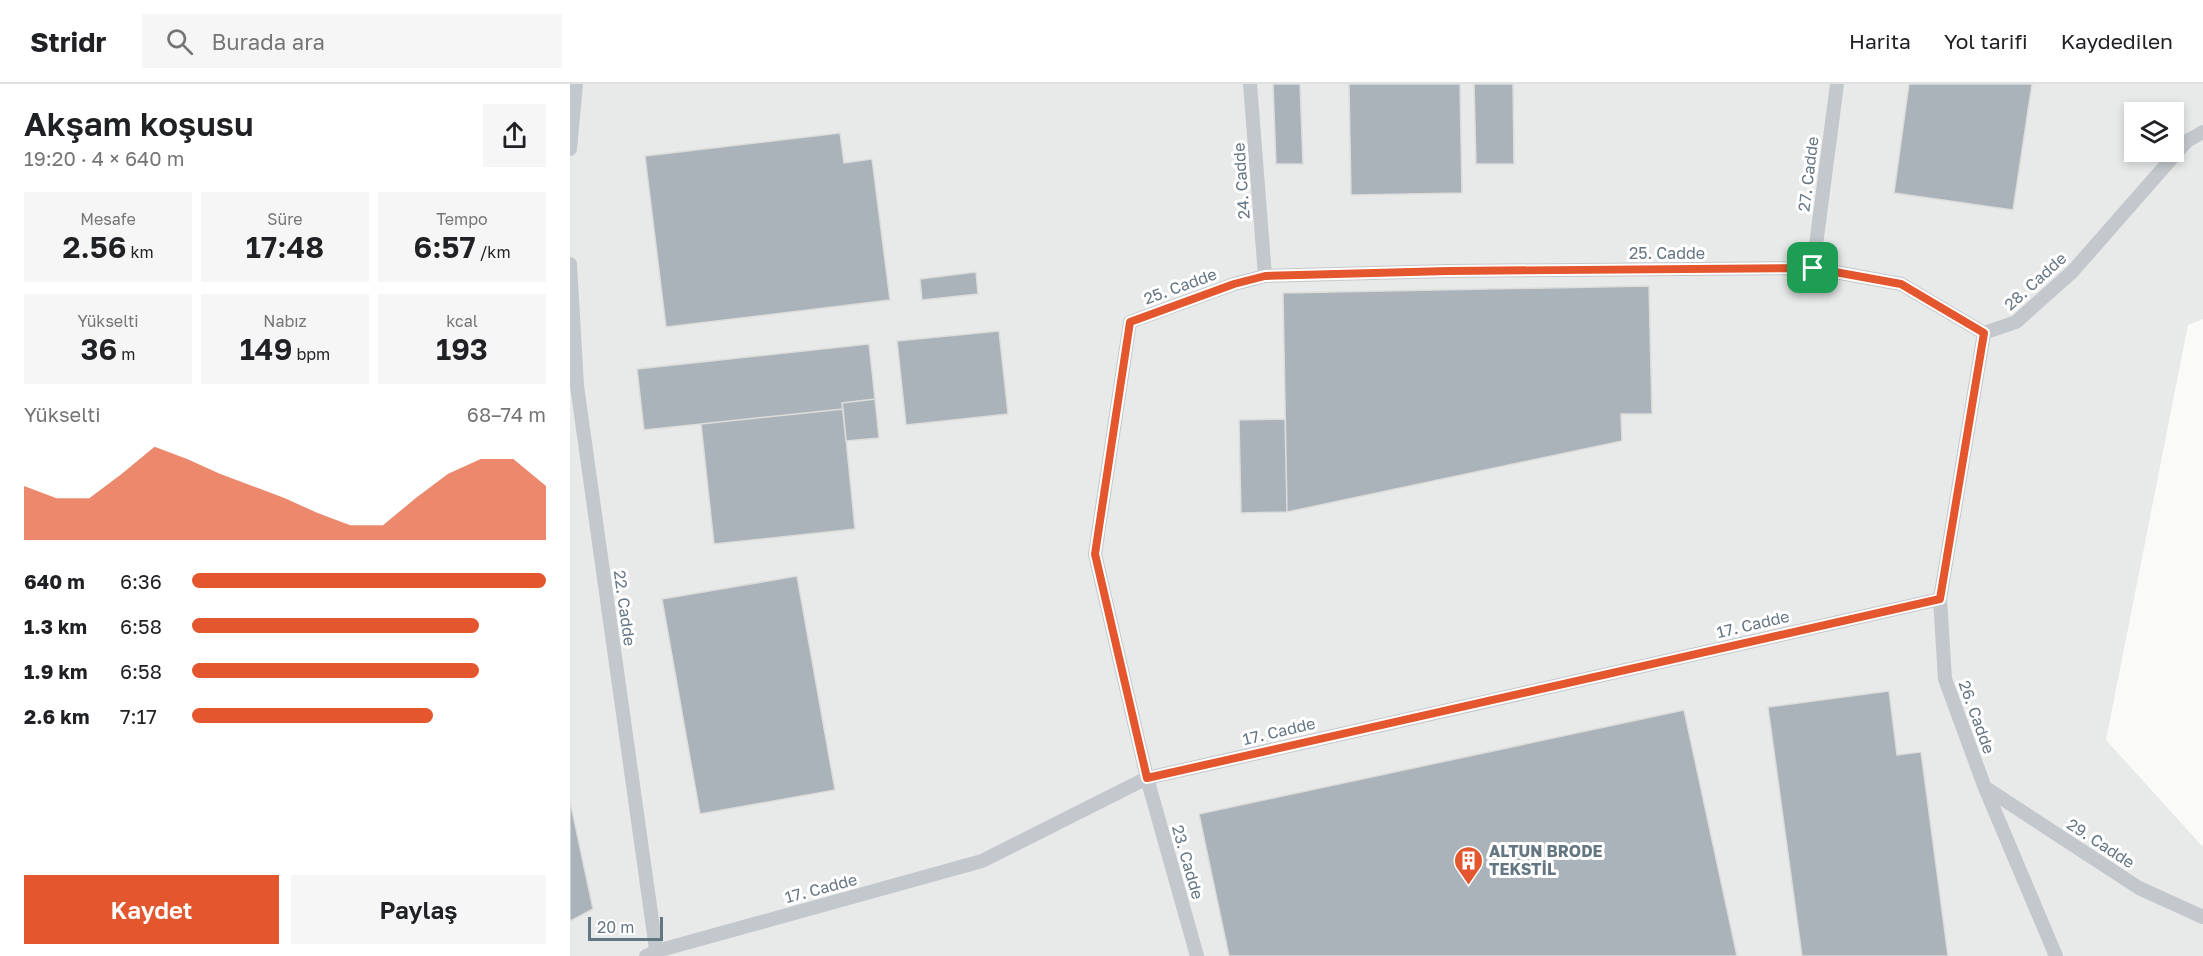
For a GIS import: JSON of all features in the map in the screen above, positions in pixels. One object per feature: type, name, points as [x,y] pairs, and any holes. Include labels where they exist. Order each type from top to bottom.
[{"type":"lane","points":[[570,149],[576,84]]},
{"type":"lane","name":"24. Cadde","points":[[1250,84],[1265,276]]},
{"type":"lane","name":"27. Cadde","points":[[1813,268],[1837,84]]},
{"type":"lane","name":"28. Cadde","points":[[1984,333],[2016,322],[2072,272],[2187,141],[2203,132]]},
{"type":"lane","name":"22. Cadde","points":[[570,264],[577,386],[653,954]]},
{"type":"lane","points":[[1813,268],[1901,284],[1984,333]]},
{"type":"lane","name":"25. Cadde","points":[[1147,778],[1095,554],[1130,322],[1234,284],[1265,276],[1448,271],[1813,268]]},
{"type":"lane","name":"26. Cadde","points":[[1984,333],[1940,599],[1945,679],[1985,788],[2056,956]]},
{"type":"lane","name":"17. Cadde","points":[[653,954],[982,861],[1147,778],[1940,599]]},
{"type":"lane","name":"23. Cadde","points":[[1147,778],[1197,956]]},
{"type":"lane","name":"29. Cadde","points":[[1985,788],[2139,888],[2203,917]]},
{"type":"shaded area","points":[[570,84],[2203,84],[2203,319],[2188,325],[2106,740],[2203,847],[2203,956],[570,956]]},
{"type":"building","points":[[1273,84],[1300,84],[1303,164],[1276,164]]},
{"type":"building","points":[[1349,84],[1460,84],[1462,193],[1351,195]]},
{"type":"building","points":[[1474,84],[1513,84],[1514,164],[1476,164]]},
{"type":"building","points":[[1909,84],[2032,84],[2013,210],[1894,193]]},
{"type":"building","points":[[840,133],[844,163],[872,159],[890,300],[666,327],[645,156]]},
{"type":"building","points":[[976,272],[978,294],[922,300],[920,279]]},
{"type":"building","points":[[1649,286],[1652,414],[1621,414],[1622,441],[1287,512],[1283,293]]},
{"type":"building","points":[[999,331],[1008,414],[906,425],[897,341]]},
{"type":"building","points":[[869,344],[875,399],[842,403],[843,409],[644,430],[637,369]]},
{"type":"building","points":[[875,399],[879,438],[846,441],[842,403]]},
{"type":"building","points":[[843,409],[855,529],[714,544],[701,424]]},
{"type":"building","points":[[1285,419],[1287,512],[1241,513],[1239,420]]},
{"type":"building","points":[[797,576],[835,790],[700,814],[662,599]]},
{"type":"building","points":[[1889,691],[1897,755],[1921,752],[1948,956],[1802,956],[1768,707]]},
{"type":"building","name":"ALTUN BRODE TEKSTİL","points":[[1684,710],[1737,956],[1229,956],[1199,814]]},
{"type":"building","points":[[570,801],[593,909],[570,921]]},
{"type":"place","name":"ALTUN BRODE TEKSTİL","points":[[1468,886]]},
{"type":"route","points":[[1813,268],[1901,284],[1984,333],[1940,599],[1147,778],[1095,554],[1130,322],[1234,284],[1265,276],[1448,271],[1813,268]]}]
